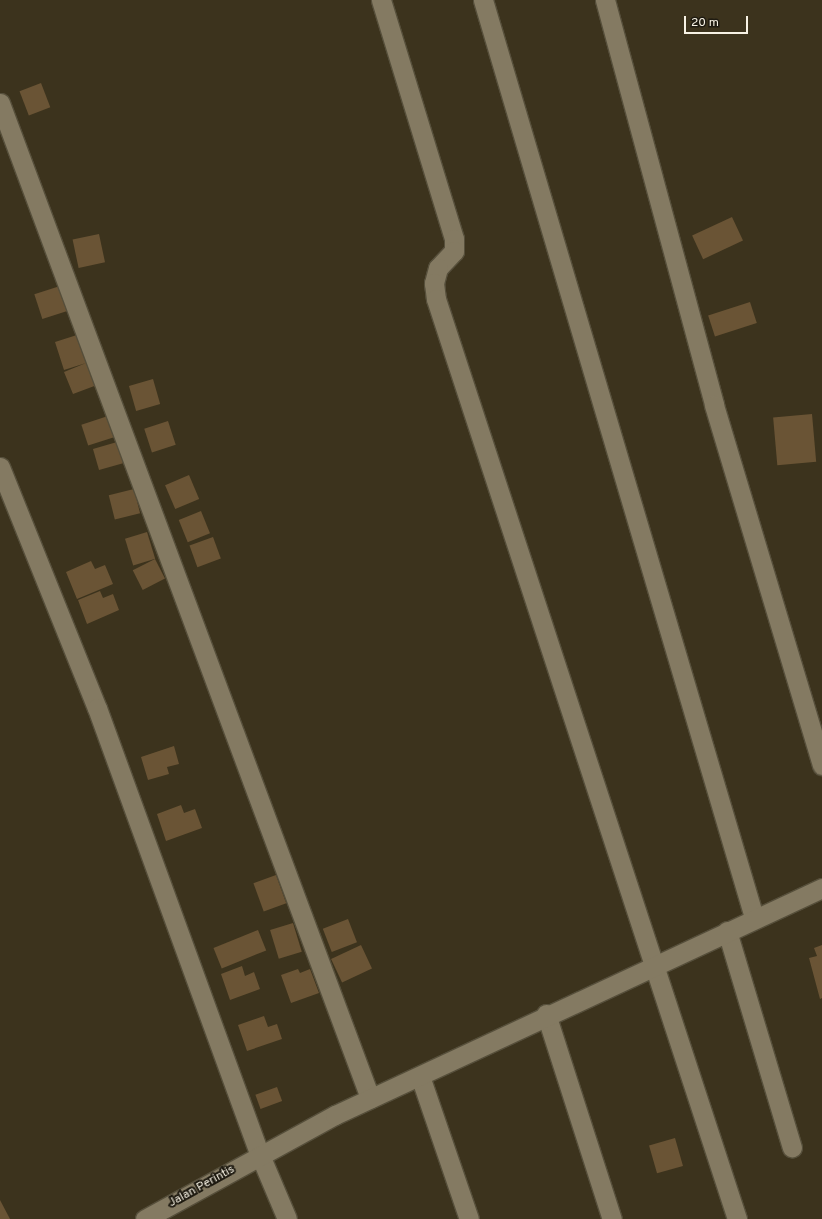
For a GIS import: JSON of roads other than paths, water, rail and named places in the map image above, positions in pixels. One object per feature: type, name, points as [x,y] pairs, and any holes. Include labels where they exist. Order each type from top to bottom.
[{"type":"street","points":[[381,0],[454,239],[454,251],[438,268],[434,283],[436,299],[737,1219]]},
{"type":"street","points":[[483,0],[754,917]]},
{"type":"street","points":[[605,0],[714,404],[822,765]]},
{"type":"street","points":[[0,103],[370,1098]]},
{"type":"street","points":[[0,467],[136,811],[260,1155],[288,1219]]},
{"type":"street","name":"Jalan Perintis","points":[[145,1219],[260,1155],[370,1098],[420,1076],[546,1014],[655,965],[754,917],[822,888]]},
{"type":"street","points":[[727,931],[792,1147]]},
{"type":"street","points":[[546,1014],[612,1219]]},
{"type":"street","points":[[420,1076],[469,1219]]}]
